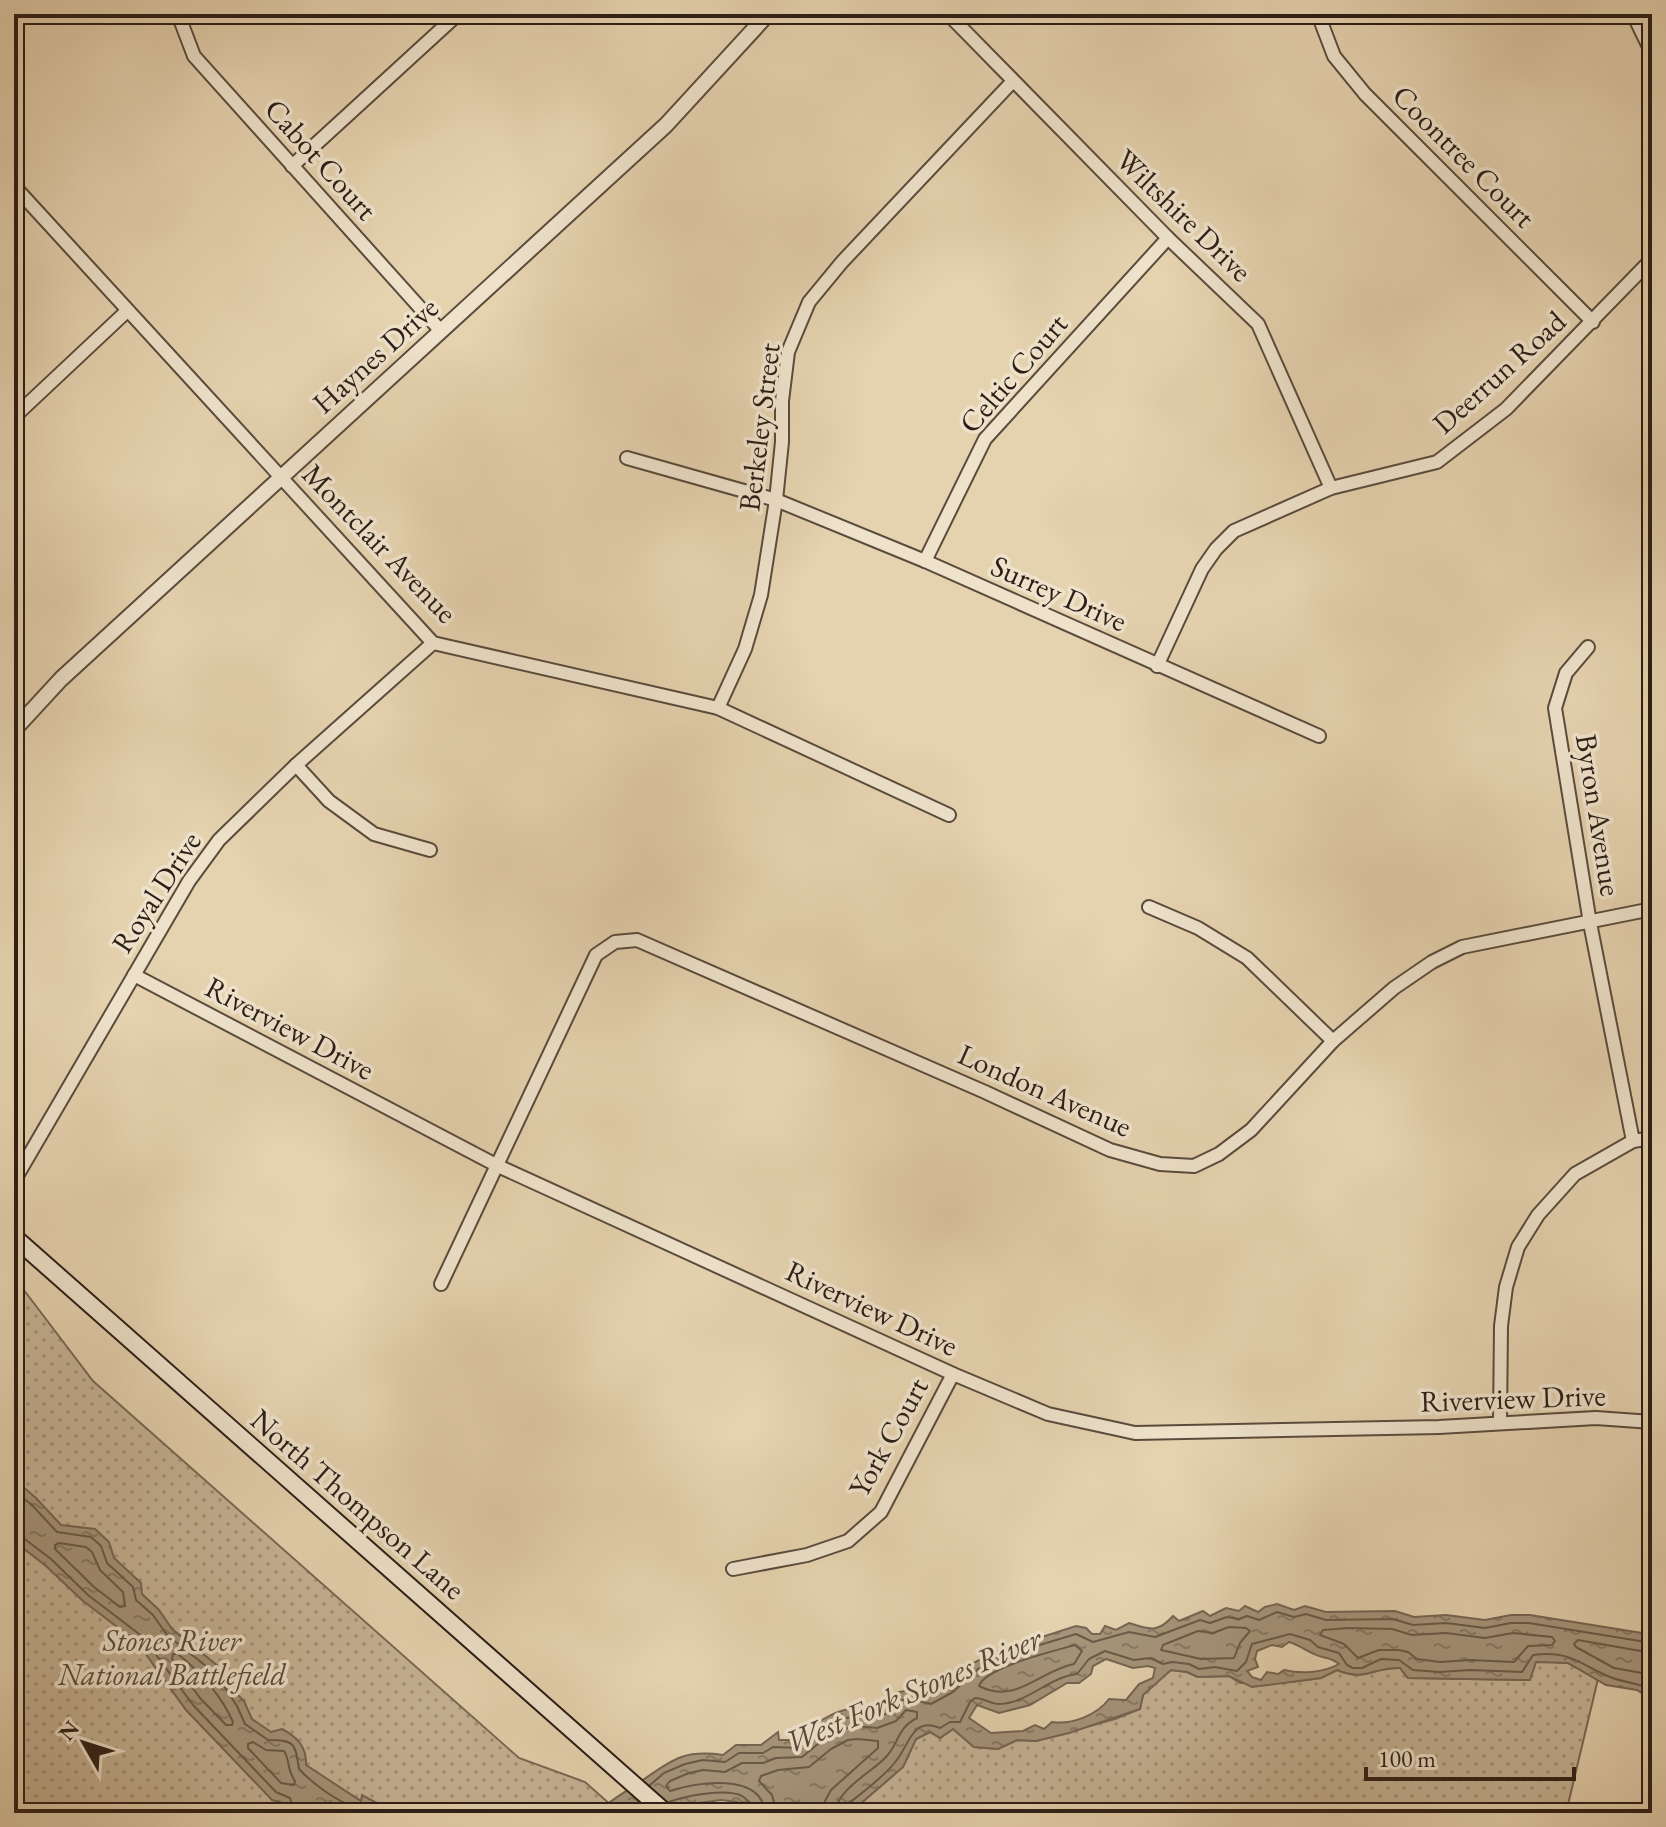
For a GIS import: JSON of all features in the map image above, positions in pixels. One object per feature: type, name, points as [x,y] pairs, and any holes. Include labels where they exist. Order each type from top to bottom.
[{"type":"main road","name":"North Thompson Lane","points":[[14,1237],[666,1813]]},
{"type":"street","name":"Cabot Court","points":[[178,14],[194,56],[440,330]]},
{"type":"street","points":[[292,166],[458,14]]},
{"type":"street","name":"Haynes Drive","points":[[14,730],[61,679],[666,125],[768,14]]},
{"type":"street","name":"Wiltshire Drive","points":[[948,14],[1168,238],[1258,324],[1331,488]]},
{"type":"street","name":"Coontree Court","points":[[1318,14],[1334,56],[1365,94],[1593,322]]},
{"type":"street","points":[[1633,14],[1652,53]]},
{"type":"street","name":"Berkeley Street","points":[[718,708],[745,649],[761,595],[776,500],[788,352],[809,302],[842,262],[1013,81]]},
{"type":"street","name":"Montclair Avenue","points":[[14,186],[433,643],[718,708],[949,815]]},
{"type":"street","name":"Celtic Court","points":[[925,561],[985,439],[1168,238]]},
{"type":"street","name":"Deerrun Road","points":[[1157,666],[1202,569],[1234,531],[1331,488],[1437,462],[1506,409],[1652,259]]},
{"type":"street","points":[[14,417],[127,311]]},
{"type":"street","name":"Surrey Drive","points":[[627,458],[776,500],[925,561],[1319,736]]},
{"type":"street","name":"Royal Drive","points":[[14,1181],[189,881],[219,840],[296,765],[433,643]]},
{"type":"street","name":"Byron Avenue","points":[[1588,647],[1566,673],[1555,708],[1590,923],[1633,1141]]},
{"type":"street","points":[[296,765],[329,801],[374,834],[430,850]]},
{"type":"street","points":[[1149,907],[1198,928],[1247,958],[1333,1041]]},
{"type":"street","name":"London Avenue","points":[[441,1284],[596,955],[615,942],[637,940],[1110,1150],[1160,1164],[1194,1166],[1219,1154],[1251,1130],[1333,1041],[1394,988],[1432,962],[1462,947],[1652,909]]},
{"type":"street","name":"Riverview Drive","points":[[134,975],[498,1166],[953,1374],[1048,1414],[1135,1433],[1394,1428],[1596,1418],[1652,1422]]},
{"type":"street","points":[[1500,1422],[1501,1326],[1506,1287],[1518,1247],[1538,1215],[1575,1174],[1633,1141],[1652,1138]]},
{"type":"street","name":"York Court","points":[[733,1569],[807,1555],[848,1541],[881,1512],[953,1374]]},
{"type":"green space","name":"Stones River National Battlefield","points":[[14,1277],[93,1381],[519,1758],[585,1782],[620,1813],[14,1813]]},
{"type":"green space","points":[[1536,1661],[1568,1663],[1598,1679],[1566,1813],[837,1813],[852,1811],[903,1767],[916,1739],[930,1732],[940,1738],[953,1729],[974,1747],[998,1749],[1017,1740],[1036,1741],[1140,1709],[1143,1695],[1170,1670],[1198,1677],[1229,1676],[1240,1683],[1292,1682],[1321,1678],[1337,1670],[1355,1675],[1390,1668],[1400,1668],[1408,1678],[1529,1680]]},
{"type":"water","points":[[14,1479],[61,1525],[95,1529],[109,1542],[114,1558],[141,1583],[142,1594],[159,1610],[172,1629],[223,1670],[252,1719],[271,1732],[282,1729],[296,1739],[305,1753],[306,1765],[361,1801],[362,1795],[388,1809],[416,1810],[417,1813],[357,1813],[348,1810],[349,1813],[288,1813],[284,1803],[272,1800],[186,1710],[137,1642],[83,1601],[14,1541]]},
{"type":"water","points":[[1277,1604],[1294,1610],[1305,1606],[1326,1612],[1395,1611],[1414,1617],[1446,1615],[1485,1620],[1530,1615],[1652,1635],[1652,1700],[1637,1690],[1606,1685],[1568,1663],[1536,1662],[1530,1680],[1408,1678],[1400,1668],[1390,1668],[1355,1675],[1337,1670],[1321,1678],[1252,1687],[1229,1676],[1198,1677],[1171,1670],[1143,1695],[1140,1709],[1069,1733],[1036,1741],[1017,1740],[998,1749],[974,1747],[953,1729],[940,1738],[930,1732],[916,1739],[903,1767],[852,1811],[750,1813],[737,1802],[721,1800],[683,1805],[663,1813],[596,1813],[676,1759],[696,1754],[723,1755],[736,1745],[761,1745],[778,1732],[779,1740],[796,1740],[830,1715],[854,1708],[886,1706],[893,1693],[912,1690],[927,1697],[948,1686],[973,1663],[998,1651],[1076,1626],[1086,1628],[1092,1634],[1100,1634],[1105,1626],[1116,1630],[1129,1623],[1158,1628],[1173,1616],[1179,1621],[1203,1611],[1210,1616],[1226,1608],[1239,1611],[1245,1606],[1258,1612]],"holes":[[[1289,1642],[1317,1656],[1339,1664],[1312,1672],[1267,1672],[1261,1680],[1247,1671],[1258,1667],[1255,1659],[1257,1651],[1272,1645],[1282,1647]],[[1106,1659],[1133,1668],[1155,1668],[1153,1678],[1139,1684],[1126,1700],[1109,1699],[1084,1718],[1052,1722],[1044,1729],[1035,1725],[1023,1731],[991,1733],[969,1718],[977,1705],[999,1713],[1030,1705],[1067,1683],[1079,1683],[1091,1674],[1093,1666]]]},
{"type":"water label","name":"West Fork Stones River","points":[[913,1690]]}]
